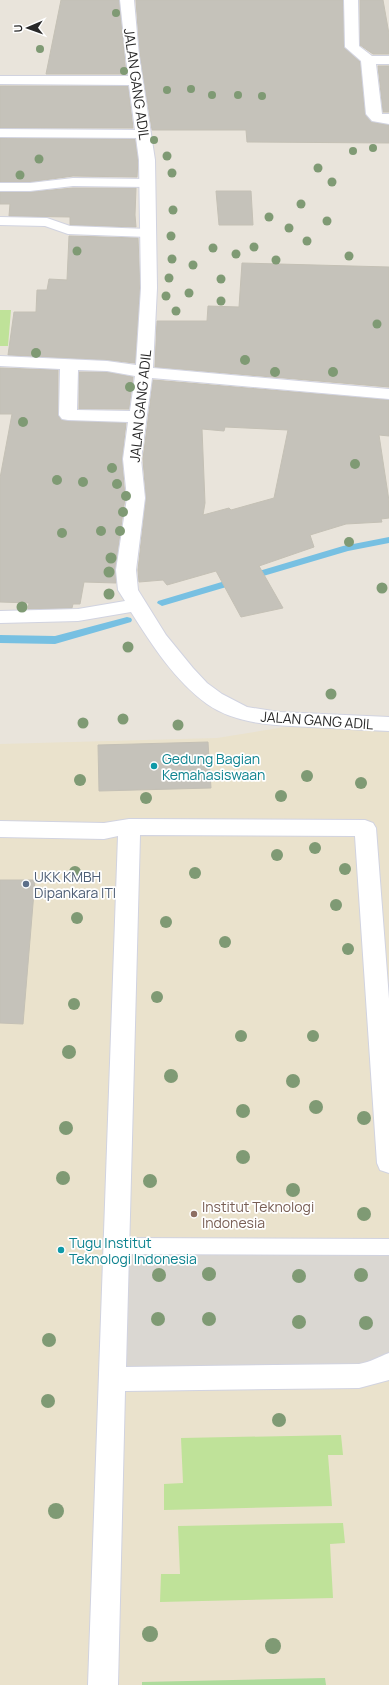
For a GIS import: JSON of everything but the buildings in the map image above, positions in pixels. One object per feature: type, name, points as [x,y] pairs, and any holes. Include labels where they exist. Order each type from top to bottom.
[{"type":"street","name":"JALAN GANG ADIL","points":[[127,0],[129,30],[144,134],[147,183],[149,288],[144,372],[132,459],[136,498],[126,570],[127,584],[137,605],[179,665],[196,685],[212,698],[230,708],[253,715],[272,718],[389,724]]},
{"type":"street","points":[[351,0],[351,46],[368,60],[389,60]]},
{"type":"street","points":[[368,60],[374,114],[377,118],[389,119]]},
{"type":"street","points":[[0,80],[136,81]]},
{"type":"street","points":[[0,361],[113,367],[144,372],[389,394]]},
{"type":"street","points":[[69,365],[68,415],[138,417]]},
{"type":"street","points":[[0,617],[78,615],[137,605]]},
{"type":"street","points":[[104,1685],[129,828]]},
{"type":"street","points":[[0,829],[104,831],[129,828],[365,828],[389,1163]]},
{"type":"street","points":[[113,1379],[359,1376],[381,1371],[389,1365]]},
{"type":"lane","points":[[0,133],[144,134]]},
{"type":"lane","points":[[0,187],[30,187],[73,182],[147,183]]},
{"type":"lane","points":[[0,221],[47,222],[68,230],[148,233]]},
{"type":"lane","points":[[116,1246],[389,1247]]},
{"type":"shaded area","name":"Institut Teknologi Indonesia","points":[[321,721],[389,724],[389,1685],[0,1685],[0,744],[217,738]]},
{"type":"shaded area","points":[[116,1246],[389,1247],[389,1365],[113,1379]]},
{"type":"green space","points":[[0,310],[11,310],[8,346],[0,346]]},
{"type":"green space","points":[[341,1435],[343,1455],[328,1455],[332,1506],[164,1510],[164,1484],[183,1483],[181,1438]]},
{"type":"green space","points":[[343,1523],[345,1543],[330,1544],[333,1598],[160,1602],[161,1574],[180,1574],[178,1526]]},
{"type":"green space","points":[[325,1678],[326,1685],[142,1685],[142,1682]]},
{"type":"waterway","points":[[162,603],[347,548],[389,540]]},
{"type":"waterway","points":[[0,639],[55,640],[127,620]]},
{"type":"place","name":"Gedung Bagian Kemahasiswaan","points":[[154,766]]},
{"type":"place","name":"UKK KMBH Dipankara ITI","points":[[26,884]]},
{"type":"place","name":"Institut Teknologi Indonesia","points":[[194,1214]]},
{"type":"place","name":"Tugu Institut Teknologi Indonesia","points":[[61,1250]]}]
